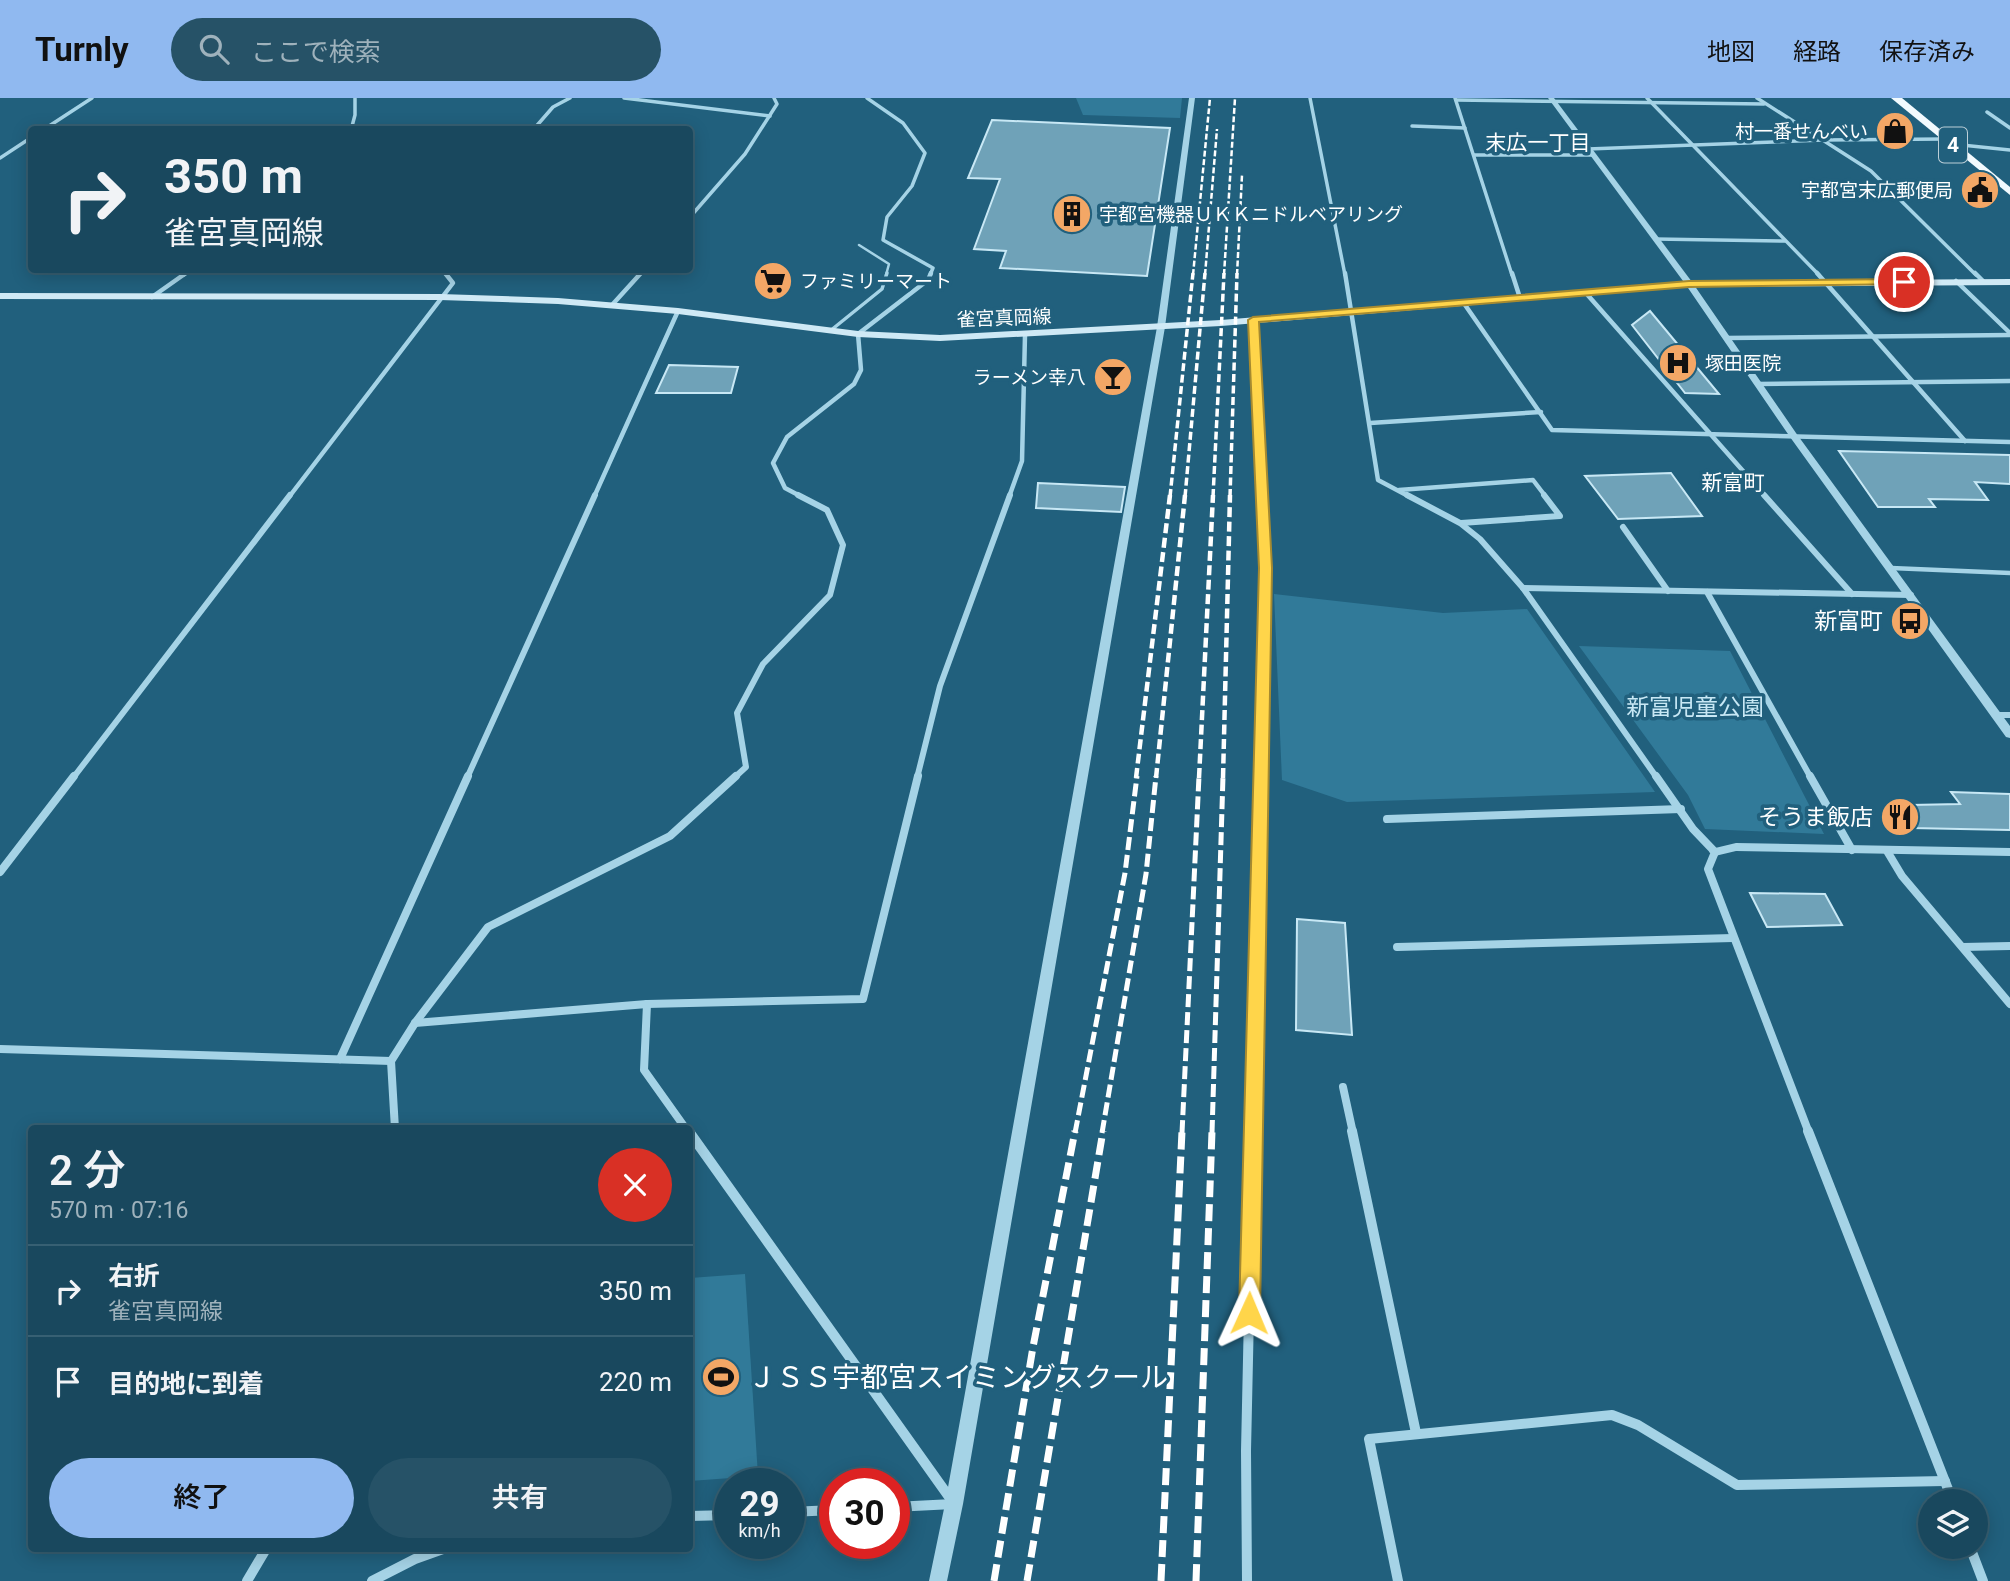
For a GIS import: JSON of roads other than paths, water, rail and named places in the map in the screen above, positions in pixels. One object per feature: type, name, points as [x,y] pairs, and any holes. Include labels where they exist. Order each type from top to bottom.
[{"type":"highway","name":"4","points":[[1896,98],[2010,192]]},
{"type":"main road","name":"雀宮真岡線","points":[[0,296],[440,298],[612,305],[858,334],[940,338],[1161,327],[1689,284],[2010,282]]},
{"type":"street","points":[[49,126],[92,98]]},
{"type":"street","points":[[352,126],[355,98]]},
{"type":"street","points":[[536,126],[553,107],[570,98]]},
{"type":"street","points":[[624,98],[770,116]]},
{"type":"street","points":[[693,214],[745,154],[777,104],[774,98]]},
{"type":"street","points":[[395,1125],[391,1061],[415,1023],[488,927],[670,836],[746,767],[737,713],[763,664],[830,595],[844,545],[827,510],[785,488],[773,463],[786,438],[854,384],[861,370],[858,334],[928,280],[933,268],[883,240],[887,217],[912,186],[925,153],[903,123],[867,98]]},
{"type":"street","points":[[938,1581],[954,1504],[1161,327],[1192,98]]},
{"type":"street","points":[[1310,98],[1353,312],[1378,480],[1460,523],[1480,539],[1523,589],[1693,829],[1715,852]]},
{"type":"street","points":[[1647,98],[1690,145],[1827,282],[1965,441]]},
{"type":"street","points":[[1757,98],[1871,171],[1983,281]]},
{"type":"street","points":[[1520,298],[1455,99],[1764,104]]},
{"type":"street","points":[[1552,99],[1689,284],[1793,435],[2010,734]]},
{"type":"street","points":[[1987,112],[2010,128]]},
{"type":"street","points":[[1412,125],[1465,128]]},
{"type":"street","points":[[0,158],[28,140]]},
{"type":"street","points":[[1474,155],[1823,140],[1948,142],[2010,150]]},
{"type":"street","points":[[1655,239],[1785,241]]},
{"type":"street","points":[[151,298],[186,273]]},
{"type":"street","points":[[0,872],[453,283],[445,273]]},
{"type":"street","points":[[612,305],[640,273]]},
{"type":"street","points":[[1956,281],[2010,334]]},
{"type":"street","points":[[1584,292],[1852,594]]},
{"type":"street","points":[[1463,302],[1552,430],[2010,442]]},
{"type":"street","points":[[341,1059],[678,311]]},
{"type":"street","points":[[1247,1581],[1246,1451],[1265,568],[1253,320]]},
{"type":"street","points":[[1726,338],[2010,334]]},
{"type":"street","points":[[415,1023],[647,1004],[863,999],[940,686],[1022,461],[1025,335]]},
{"type":"street","points":[[1757,384],[2010,381]]},
{"type":"street","points":[[1370,423],[1541,412]]},
{"type":"street","points":[[1398,490],[1533,480],[1560,516],[1460,523]]},
{"type":"street","points":[[1623,527],[1668,591]]},
{"type":"street","points":[[1523,589],[1911,595]]},
{"type":"street","points":[[1707,592],[1852,850]]},
{"type":"street","points":[[1996,715],[2010,715]]},
{"type":"street","points":[[1387,819],[1681,809]]},
{"type":"street","points":[[1715,852],[1736,848],[2010,852]]},
{"type":"street","points":[[1887,851],[1902,876],[2010,1004]]},
{"type":"street","points":[[1715,852],[1708,869],[1733,938],[1948,1489]]},
{"type":"street","points":[[1396,947],[1733,938]]},
{"type":"street","points":[[1963,947],[2010,946]]},
{"type":"street","points":[[647,1004],[645,1070],[683,1125]]},
{"type":"street","points":[[0,1049],[391,1061]]},
{"type":"street","points":[[1343,1087],[1416,1433]]},
{"type":"street","points":[[693,1137],[954,1504]]},
{"type":"street","points":[[1398,1581],[1369,1438],[1612,1415],[1638,1425],[1737,1485],[1945,1480]]},
{"type":"street","points":[[910,1506],[954,1504]]},
{"type":"street","points":[[693,1516],[714,1515]]},
{"type":"street","points":[[247,1581],[264,1552]]},
{"type":"street","points":[[372,1581],[435,1552]]},
{"type":"street","points":[[1975,1559],[1983,1581]]},
{"type":"lane","points":[[830,331],[883,289],[890,264],[859,245]]},
{"type":"lane","points":[[1891,568],[2010,573]]},
{"type":"railway","points":[[1193,275],[1210,98]]},
{"type":"railway","points":[[1224,275],[1235,98]]},
{"type":"railway","points":[[1205,275],[1217,129]]},
{"type":"railway","points":[[1237,275],[1242,175]]},
{"type":"railway","points":[[1170,497],[1193,273]]},
{"type":"railway","points":[[1185,497],[1205,273]]},
{"type":"railway","points":[[1213,497],[1224,273]]},
{"type":"railway","points":[[1230,497],[1237,273]]},
{"type":"railway","points":[[1136,778],[1170,495]]},
{"type":"railway","points":[[1156,778],[1185,495]]},
{"type":"railway","points":[[1199,778],[1213,495]]},
{"type":"railway","points":[[1223,778],[1230,495]]},
{"type":"railway","points":[[1075,1133],[1125,873],[1137,776]]},
{"type":"railway","points":[[1102,1133],[1146,874],[1156,776]]},
{"type":"railway","points":[[1182,1133],[1199,776]]},
{"type":"railway","points":[[1212,1133],[1223,776]]},
{"type":"railway","points":[[994,1581],[1033,1347],[1075,1131]]},
{"type":"railway","points":[[1027,1581],[1103,1131]]},
{"type":"railway","points":[[1161,1581],[1182,1131]]},
{"type":"railway","points":[[1196,1581],[1212,1131]]},
{"type":"place","name":"村一番せんべい","points":[[1895,131]]},
{"type":"place","name":"宇都宮末広郵便局","points":[[1980,190]]},
{"type":"place","name":"宇都宮機器ＵＫＫニドルベアリング","points":[[1072,214]]},
{"type":"place","name":"ファミリーマート","points":[[773,281]]},
{"type":"place","name":"塚田医院","points":[[1678,363]]},
{"type":"place","name":"ラーメン幸八","points":[[1113,377]]},
{"type":"place","name":"新富町","points":[[1910,621]]},
{"type":"place","name":"そうま飯店","points":[[1900,817]]},
{"type":"place","name":"ＪＳＳ宇都宮スイミングスクール","points":[[721,1377]]},
{"type":"district","name":"末広一丁目","points":[[1538,143]]},
{"type":"district","name":"新富町","points":[[1733,483]]},
{"type":"park label","name":"新富児童公園","points":[[1695,707]]}]
